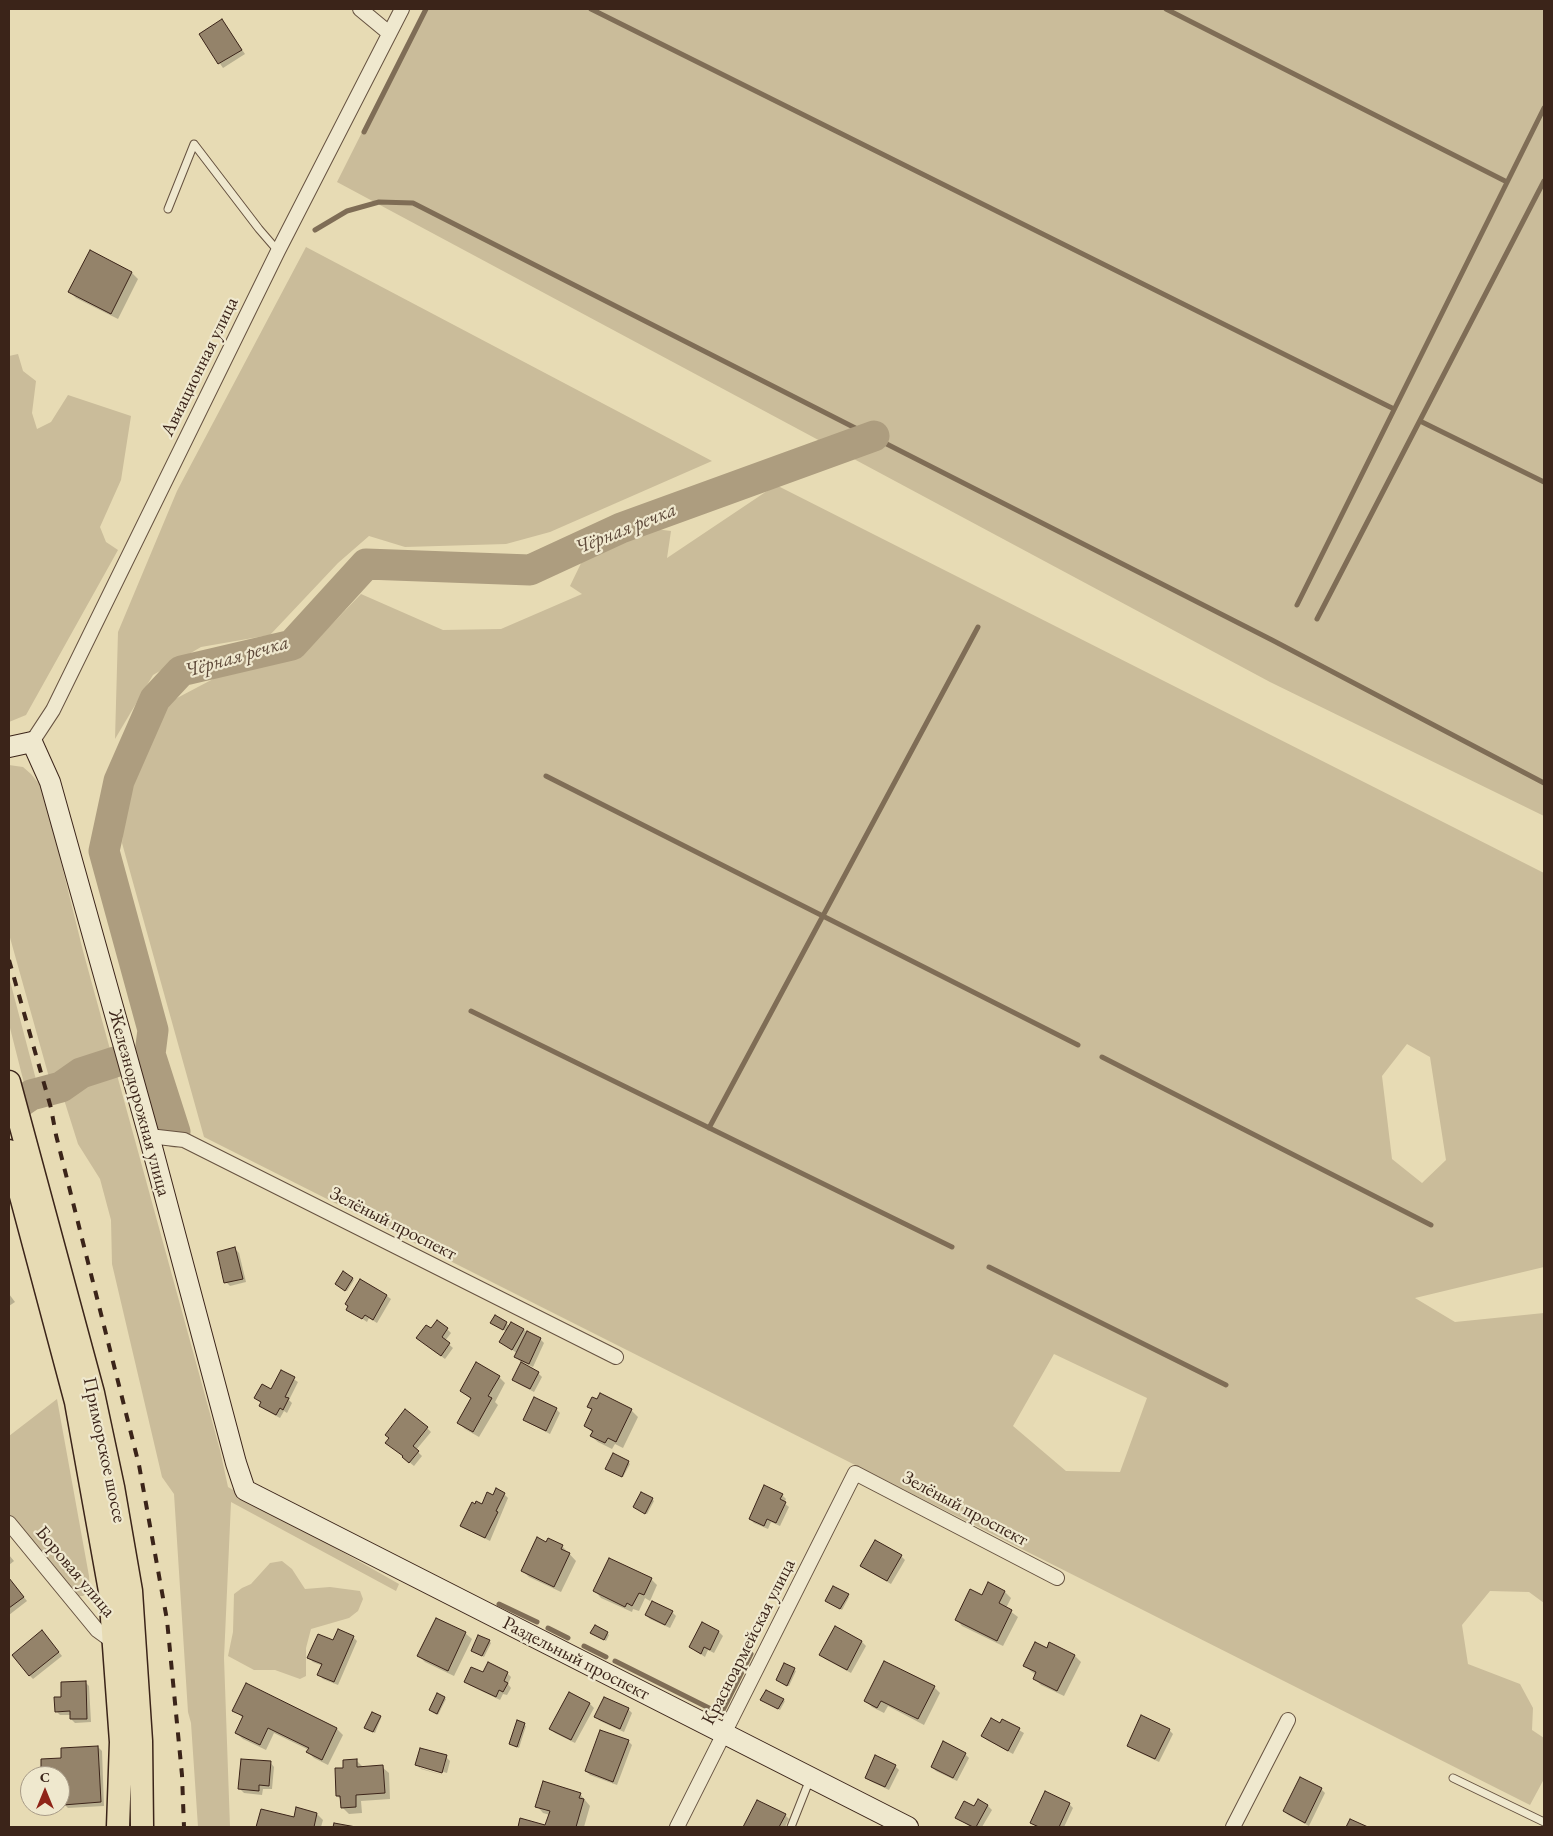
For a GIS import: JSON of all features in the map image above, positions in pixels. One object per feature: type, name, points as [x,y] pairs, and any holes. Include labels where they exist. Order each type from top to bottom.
[{"type":"main road","name":"Приморское шоссе","points":[[12,1093],[94,1393],[125,1553],[131,1591],[140,1732],[142,1827]]},
{"type":"main road","name":"Приморское шоссе","points":[[9,1151],[13,1183],[76,1402],[110,1591],[121,1742],[118,1827]]},
{"type":"street","points":[[360,9],[389,33]]},
{"type":"street","name":"Авиационная улица","points":[[32,742],[54,710],[278,251],[402,9]]},
{"type":"street","points":[[9,747],[32,742]]},
{"type":"street","name":"Железнодорожная улица","points":[[32,742],[50,782],[149,1136],[236,1463],[245,1490]]},
{"type":"street","name":"Зелёный проспект","points":[[149,1136],[184,1140],[616,1357]]},
{"type":"street","name":"Зелёный проспект","points":[[856,1473],[1057,1578]]},
{"type":"street","name":"Красноармейская улица","points":[[676,1827],[856,1473]]},
{"type":"street","name":"Раздельный проспект","points":[[245,1490],[908,1827]]},
{"type":"street","name":"Боровая улица","points":[[9,1523],[97,1630],[115,1643]]},
{"type":"street","points":[[1233,1827],[1288,1720]]},
{"type":"lane","points":[[168,210],[194,144],[278,251]]},
{"type":"lane","points":[[790,1827],[810,1778]]},
{"type":"lane","points":[[1453,1778],[1544,1822]]},
{"type":"shaded area","points":[[424,9],[1544,9],[1544,816],[1270,682],[337,182]]},
{"type":"shaded area","points":[[306,247],[712,461],[550,532],[506,544],[405,547],[369,536],[338,563],[270,635],[201,647],[153,675],[115,739],[118,632],[177,491]]},
{"type":"shaded area","points":[[18,354],[23,371],[36,381],[32,413],[37,429],[51,422],[68,395],[131,416],[121,480],[100,527],[106,542],[118,550],[26,715],[9,722],[9,356]]},
{"type":"shaded area","points":[[776,485],[1544,873],[1544,1267],[1415,1298],[1455,1322],[1544,1313],[1544,1603],[1529,1592],[1490,1591],[1462,1625],[1468,1664],[1520,1684],[1533,1708],[1532,1730],[1544,1738],[1544,1779],[1530,1805],[204,1137],[122,843],[127,785],[160,707],[215,678],[302,655],[361,594],[443,630],[501,629],[582,594],[570,586],[601,522],[671,531],[667,558]],"holes":[[[1407,1044],[1430,1057],[1446,1160],[1422,1183],[1392,1159],[1382,1076]],[[1054,1354],[1147,1398],[1120,1472],[1066,1471],[1013,1426]]]},
{"type":"shaded area","points":[[9,765],[23,767],[43,789],[83,951],[220,1450],[228,1487],[399,1584],[396,1591],[231,1502],[224,1658],[230,1827],[198,1827],[191,1723],[188,1712],[174,1494],[162,1477],[112,1264],[111,1220],[100,1179],[78,1144],[61,1090],[75,1080],[77,1064],[71,1077],[60,1086],[52,1088],[9,934]]},
{"type":"shaded area","points":[[9,977],[39,1091],[31,1092],[27,1095],[9,1024]]},
{"type":"shaded area","points":[[57,1399],[89,1576],[90,1590],[83,1596],[73,1596],[9,1515],[9,1436]]},
{"type":"shaded area","points":[[282,1561],[292,1569],[305,1589],[330,1587],[360,1591],[363,1599],[358,1611],[349,1618],[311,1629],[306,1648],[306,1676],[300,1679],[275,1670],[254,1670],[228,1656],[233,1632],[234,1594],[251,1584],[270,1563]]},
{"type":"building","points":[[222,19],[242,50],[218,64],[199,34]]},
{"type":"building","points":[[90,250],[132,272],[111,314],[68,292]]},
{"type":"building","points":[[235,1247],[243,1279],[224,1283],[217,1252]]},
{"type":"building","points":[[343,1271],[353,1278],[345,1291],[335,1284]]},
{"type":"building","points":[[360,1279],[387,1295],[373,1320],[365,1315],[362,1319],[346,1310],[348,1306],[345,1304]]},
{"type":"building","points":[[495,1315],[507,1322],[503,1330],[490,1323]]},
{"type":"building","points":[[437,1320],[448,1328],[442,1337],[450,1343],[441,1356],[416,1338],[426,1325],[431,1328]]},
{"type":"building","points":[[511,1322],[524,1329],[512,1350],[499,1342]]},
{"type":"building","points":[[527,1331],[541,1338],[529,1364],[514,1357]]},
{"type":"building","points":[[476,1362],[500,1376],[488,1396],[492,1398],[473,1432],[457,1423],[471,1398],[460,1391]]},
{"type":"building","points":[[521,1362],[539,1372],[530,1389],[512,1380]]},
{"type":"building","points":[[281,1370],[295,1377],[285,1397],[289,1398],[283,1410],[280,1408],[276,1415],[259,1406],[261,1402],[254,1398],[262,1384],[271,1389]]},
{"type":"building","points":[[600,1393],[632,1409],[616,1442],[608,1438],[605,1443],[590,1436],[593,1431],[584,1426],[592,1409],[587,1407],[592,1397],[597,1399]]},
{"type":"building","points":[[534,1397],[557,1408],[546,1431],[523,1420]]},
{"type":"building","points":[[405,1409],[428,1427],[413,1446],[419,1451],[409,1463],[403,1456],[385,1443],[389,1438],[385,1435]]},
{"type":"building","points":[[613,1453],[629,1461],[622,1477],[605,1469]]},
{"type":"building","points":[[764,1485],[783,1494],[780,1499],[786,1502],[776,1523],[767,1519],[764,1526],[749,1519]]},
{"type":"building","points":[[496,1488],[505,1493],[485,1538],[460,1526],[472,1502],[475,1504],[476,1501],[482,1504],[487,1492],[493,1495]]},
{"type":"building","points":[[641,1492],[653,1498],[645,1514],[633,1507]]},
{"type":"building","points":[[537,1537],[546,1542],[548,1538],[563,1545],[561,1549],[570,1553],[554,1587],[521,1571]]},
{"type":"building","points":[[875,1540],[902,1555],[887,1581],[860,1566]]},
{"type":"building","points":[[609,1558],[652,1578],[644,1595],[639,1593],[632,1606],[627,1603],[625,1607],[593,1591]]},
{"type":"building","points":[[9,1578],[24,1597],[9,1608]]},
{"type":"building","points":[[988,1582],[1005,1591],[999,1603],[1012,1610],[997,1641],[955,1620],[970,1589],[982,1595]]},
{"type":"building","points":[[833,1586],[849,1594],[840,1609],[825,1601]]},
{"type":"building","points":[[652,1601],[673,1611],[665,1625],[645,1615]]},
{"type":"building","points":[[436,1618],[466,1632],[448,1671],[417,1656]]},
{"type":"building","points":[[702,1622],[719,1631],[710,1650],[704,1647],[701,1654],[689,1647]]},
{"type":"building","points":[[595,1625],[608,1632],[604,1640],[590,1633]]},
{"type":"building","points":[[835,1626],[862,1641],[847,1670],[819,1655]]},
{"type":"building","points":[[338,1629],[354,1636],[334,1682],[317,1675],[322,1664],[307,1658],[318,1634],[333,1640]]},
{"type":"building","points":[[42,1630],[59,1652],[29,1676],[12,1655]]},
{"type":"building","points":[[478,1635],[490,1640],[482,1656],[471,1651]]},
{"type":"building","points":[[1035,1642],[1047,1648],[1049,1642],[1075,1655],[1057,1691],[1033,1679],[1036,1672],[1023,1666]]},
{"type":"building","points":[[884,1661],[935,1686],[918,1719],[881,1701],[877,1708],[864,1701]]},
{"type":"building","points":[[488,1662],[508,1672],[504,1681],[508,1683],[503,1692],[499,1690],[496,1697],[464,1682],[471,1667],[483,1672]]},
{"type":"building","points":[[784,1663],[795,1668],[787,1686],[776,1680]]},
{"type":"building","points":[[86,1681],[87,1719],[70,1719],[70,1711],[55,1712],[54,1697],[61,1697],[61,1682]]},
{"type":"building","points":[[246,1683],[337,1728],[322,1760],[306,1752],[309,1748],[268,1728],[260,1745],[235,1733],[243,1716],[232,1711]]},
{"type":"building","points":[[766,1690],[784,1699],[778,1709],[760,1700]]},
{"type":"building","points":[[569,1692],[590,1703],[571,1740],[549,1729]]},
{"type":"building","points":[[437,1693],[445,1697],[437,1714],[429,1710]]},
{"type":"building","points":[[604,1697],[629,1708],[620,1729],[594,1717]]},
{"type":"building","points":[[372,1712],[381,1716],[373,1732],[364,1728]]},
{"type":"building","points":[[1141,1715],[1170,1729],[1155,1759],[1127,1746]]},
{"type":"building","points":[[991,1718],[1000,1723],[1002,1719],[1020,1728],[1008,1751],[981,1736]]},
{"type":"building","points":[[517,1720],[525,1723],[517,1747],[509,1744]]},
{"type":"building","points":[[600,1730],[629,1740],[613,1782],[585,1771]]},
{"type":"building","points":[[943,1741],[966,1753],[953,1778],[931,1767]]},
{"type":"building","points":[[98,1746],[101,1802],[70,1804],[70,1766],[41,1766],[41,1759],[61,1758],[61,1748]]},
{"type":"building","points":[[420,1748],[447,1755],[442,1773],[415,1765]]},
{"type":"building","points":[[875,1755],[896,1765],[885,1787],[865,1778]]},
{"type":"building","points":[[241,1759],[271,1761],[269,1786],[259,1785],[259,1791],[238,1789]]},
{"type":"building","points":[[357,1759],[357,1767],[383,1765],[385,1793],[356,1795],[356,1807],[341,1808],[340,1796],[336,1796],[335,1768],[343,1768],[343,1760]]},
{"type":"building","points":[[1300,1777],[1322,1788],[1305,1823],[1283,1811]]},
{"type":"building","points":[[543,1781],[581,1793],[579,1798],[584,1799],[576,1827],[518,1827],[520,1818],[545,1825],[550,1811],[535,1807]]},
{"type":"building","points":[[1045,1791],[1070,1803],[1059,1827],[1039,1827],[1030,1823]]},
{"type":"building","points":[[978,1799],[988,1805],[976,1827],[955,1818],[964,1801],[974,1806]]},
{"type":"building","points":[[757,1800],[786,1814],[779,1827],[743,1827]]},
{"type":"building","points":[[296,1807],[317,1813],[314,1827],[256,1827],[261,1809],[294,1817]]},
{"type":"building","points":[[1350,1819],[1368,1827],[1346,1827]]},
{"type":"building","points":[[334,1823],[356,1827],[333,1827]]},
{"type":"waterway","points":[[364,132],[426,9]]},
{"type":"waterway","points":[[591,9],[1394,409]]},
{"type":"waterway","points":[[1166,9],[1507,182]]},
{"type":"waterway","points":[[1297,605],[1544,108]]},
{"type":"waterway","points":[[1317,619],[1544,181]]},
{"type":"waterway","points":[[315,230],[347,211],[379,202],[413,203],[1272,640],[1544,783]]},
{"type":"waterway","points":[[1420,421],[1544,482]]},
{"type":"waterway","name":"Чёрная речка","points":[[175,1132],[150,1054],[153,1030],[104,851],[119,781],[155,699],[181,671],[292,645],[366,564],[530,570],[621,528],[874,436]]},
{"type":"waterway","points":[[709,1128],[978,627]]},
{"type":"waterway","points":[[546,776],[1078,1045]]},
{"type":"waterway","points":[[471,1011],[952,1247]]},
{"type":"waterway","points":[[1102,1057],[1431,1225]]},
{"type":"waterway","name":"Чёрная речка","points":[[9,1110],[31,1095],[61,1087],[81,1073],[115,1062]]},
{"type":"waterway","points":[[989,1267],[1226,1385]]},
{"type":"waterway","points":[[499,1604],[537,1622]]},
{"type":"waterway","points":[[548,1628],[568,1638]]},
{"type":"waterway","points":[[584,1646],[606,1657]]},
{"type":"waterway","points":[[615,1661],[721,1714],[751,1654]]},
{"type":"railway","points":[[9,960],[51,1108],[56,1135],[139,1465],[167,1620],[182,1775],[184,1827]]}]
